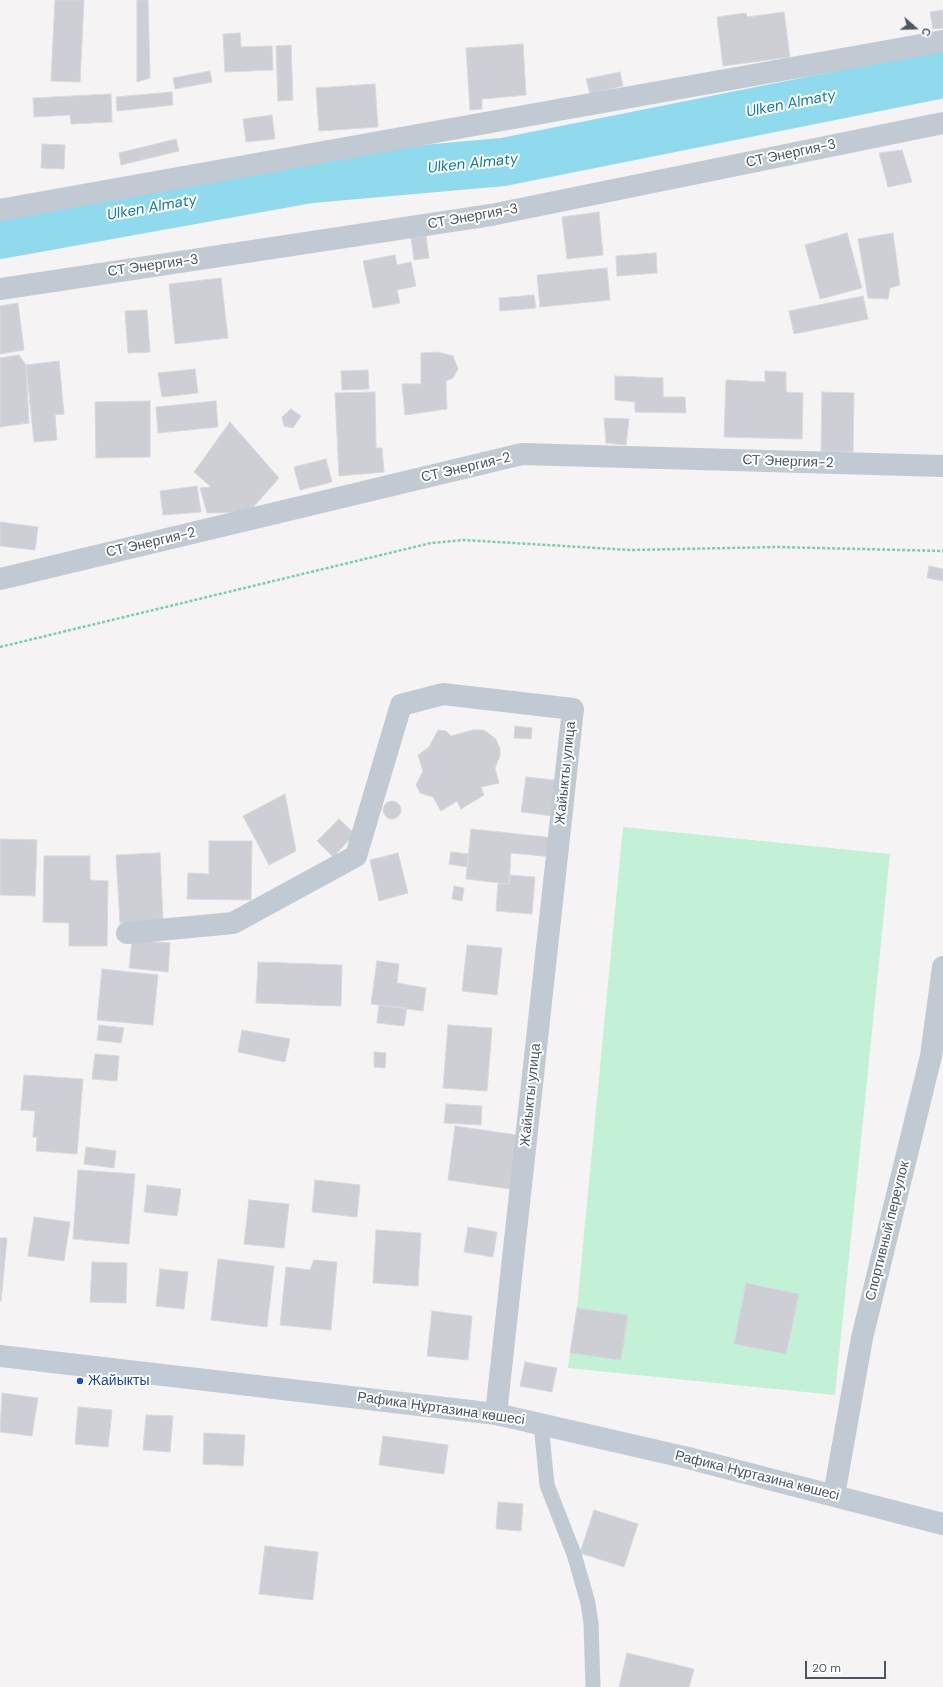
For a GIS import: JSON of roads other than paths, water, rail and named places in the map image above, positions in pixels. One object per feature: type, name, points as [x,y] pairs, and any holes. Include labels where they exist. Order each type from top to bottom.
[{"type":"street","points":[[0,210],[943,41]]},
{"type":"street","name":"СТ Энергия-3","points":[[0,289],[491,215],[943,123]]},
{"type":"street","name":"СТ Энергия-2","points":[[0,579],[522,454],[943,466]]},
{"type":"street","name":"Жайыкты улица","points":[[127,933],[234,923],[356,856],[401,705],[443,694],[573,709],[496,1414]]},
{"type":"street","name":"Спортивный переулок","points":[[834,1495],[862,1338],[930,1056],[943,967]]},
{"type":"street","name":"Рафика Нұртазина көшесі","points":[[0,1356],[496,1414],[688,1458],[943,1524]]},
{"type":"lane","points":[[541,1424],[547,1485],[574,1554],[588,1603],[591,1623],[593,1687]]},
{"type":"waterway","name":"Ulken Almaty","points":[[0,235],[311,179],[503,162],[943,74]]},
{"type":"place","name":"Жайыкты","points":[[80,1381]]}]
